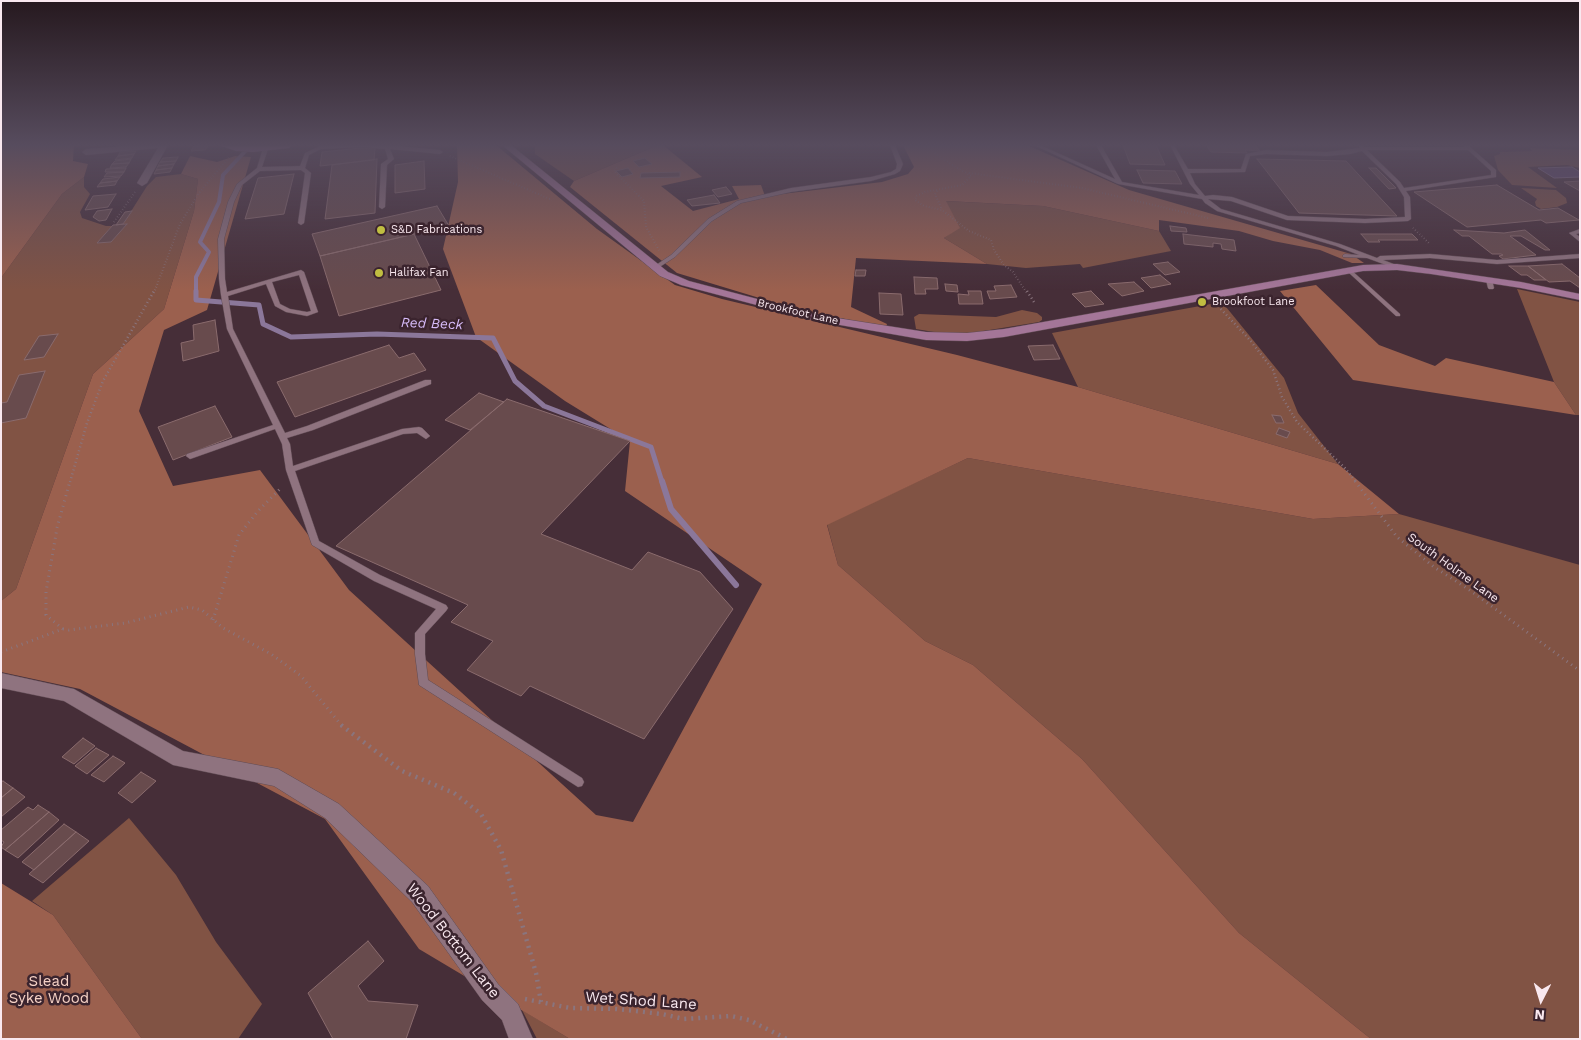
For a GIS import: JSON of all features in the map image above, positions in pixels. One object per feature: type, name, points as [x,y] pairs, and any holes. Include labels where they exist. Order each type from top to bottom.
[{"type":"street","name":"Brookfoot Lane","points":[[570,194],[661,264],[664,274],[685,283],[817,318],[926,336],[967,337],[1004,332],[1350,271],[1397,267],[1490,284],[1580,297]]},
{"type":"street","name":"Wood Bottom Lane","points":[[1,680],[68,694],[180,759],[278,778],[332,811],[420,894],[490,992],[510,1012],[521,1039]]},
{"type":"lane","points":[[235,194],[230,202],[221,239],[222,279],[230,330],[286,444],[290,470],[315,543],[377,578],[443,608],[420,633],[423,682],[578,782]]},
{"type":"lane","points":[[301,223],[305,194]]},
{"type":"lane","points":[[382,206],[383,194]]},
{"type":"lane","points":[[661,264],[710,220],[739,202],[776,194]]},
{"type":"lane","points":[[1179,194],[1204,198],[1232,199],[1288,218],[1365,221],[1408,219],[1407,197],[1405,194]]},
{"type":"lane","points":[[1200,194],[1219,210],[1376,258],[1397,267]]},
{"type":"lane","points":[[1580,232],[1572,232],[1580,240]]},
{"type":"lane","points":[[1345,256],[1376,258],[1430,256],[1497,262],[1580,256]]},
{"type":"lane","points":[[1350,271],[1398,315]]},
{"type":"lane","points":[[225,296],[268,281],[301,272],[315,312],[307,314],[288,311],[277,305],[268,281]]},
{"type":"lane","points":[[282,437],[428,382]]},
{"type":"lane","points":[[190,456],[278,426]]},
{"type":"lane","points":[[290,470],[402,432],[419,430],[426,436]]},
{"type":"path","points":[[114,222],[134,194]]},
{"type":"path","points":[[63,629],[46,615],[46,592],[57,528],[87,423],[104,381],[151,300],[180,224],[199,194]]},
{"type":"path","points":[[536,194],[555,202]]},
{"type":"path","points":[[636,194],[644,201],[646,227],[661,264]]},
{"type":"path","points":[[925,194],[916,196],[915,200],[924,206],[942,210],[969,231],[991,240],[994,250],[1034,302]]},
{"type":"path","points":[[935,194],[942,210]]},
{"type":"path","points":[[1106,194],[1211,218]]},
{"type":"path","points":[[1422,234],[1432,246]]},
{"type":"path","name":"South Holme Lane","points":[[1207,296],[1235,324],[1273,370],[1282,397],[1297,422],[1344,466],[1397,537],[1434,567],[1468,589],[1580,671]]},
{"type":"path","points":[[213,620],[239,535],[258,511],[284,486],[290,470]]},
{"type":"path","points":[[1,652],[63,629],[69,630],[125,623],[189,608],[202,610],[223,628],[271,654],[301,676],[344,729],[402,771],[454,793],[481,814],[501,850],[536,973],[541,1002]]},
{"type":"path","name":"Wet Shod Lane","points":[[490,992],[570,1008],[616,1009],[662,1014],[684,1019],[730,1016],[749,1020],[787,1039]]},
{"type":"shaded area","points":[[63,194],[90,194],[80,212],[82,218],[106,226],[112,226],[98,243],[111,242],[126,225],[123,224],[142,194],[196,194],[194,211],[164,309],[93,374],[16,589],[1,601],[1,278]]},
{"type":"shaded area","points":[[1529,194],[1560,194],[1566,198],[1567,203],[1557,207],[1541,209],[1536,206],[1535,202],[1537,199]]},
{"type":"shaded area","points":[[945,201],[1043,206],[1159,231],[1171,251],[1083,268],[1080,264],[1026,268],[987,264],[944,238],[959,227]]},
{"type":"shaded area","points":[[1517,289],[1580,302],[1580,415],[1576,415],[1554,382]]},
{"type":"shaded area","points":[[1222,302],[1284,378],[1298,413],[1338,464],[1078,387],[1052,333]]},
{"type":"shaded area","points":[[1022,310],[1037,313],[1042,317],[1042,320],[971,333],[940,333],[916,329],[914,317],[919,314],[996,317]]},
{"type":"shaded area","points":[[968,458],[1313,519],[1399,514],[1580,565],[1580,1039],[1371,1039],[1239,933],[1082,759],[973,665],[925,641],[838,565],[827,524]]},
{"type":"shaded area","points":[[129,818],[176,875],[216,942],[262,1004],[238,1039],[142,1039],[53,915],[32,901]]},
{"type":"shaded area","points":[[522,1010],[570,1039],[537,1039]]},
{"type":"green space","points":[[1,194],[63,194],[62,194],[1,278]]},
{"type":"green space","points":[[196,194],[240,194],[207,310],[164,330],[139,411],[173,486],[260,470],[349,590],[596,815],[633,822],[762,584],[625,491],[630,441],[565,401],[476,337],[443,249],[455,194],[554,194],[597,229],[675,285],[722,299],[957,355],[1078,387],[1338,464],[1399,514],[1313,519],[968,458],[827,525],[838,565],[925,641],[973,665],[1082,759],[1239,933],[1371,1039],[570,1039],[419,949],[325,819],[80,689],[1,672],[1,601],[16,589],[93,374],[164,309],[194,211]]},
{"type":"green space","points":[[578,194],[671,194],[693,211],[739,199],[736,194],[764,194],[765,196],[786,194],[1141,194],[1351,254],[1364,263],[1352,263],[1320,250],[1273,241],[1239,231],[1159,220],[1159,231],[1043,206],[946,201],[960,228],[944,238],[987,264],[856,258],[851,307],[887,324],[886,327],[799,310],[677,273]]},
{"type":"green space","points":[[1316,285],[1379,345],[1435,366],[1446,358],[1554,382],[1576,415],[1353,380],[1280,291]]},
{"type":"green space","name":"Slead Syke Wood","points":[[1,883],[53,915],[142,1039],[1,1039]]},
{"type":"building","points":[[116,194],[108,207],[85,210],[93,196]]},
{"type":"building","points":[[253,194],[289,194],[284,214],[245,219]]},
{"type":"building","points":[[328,194],[376,194],[375,213],[325,219]]},
{"type":"building","points":[[715,194],[732,194],[718,197]]},
{"type":"building","points":[[1284,194],[1376,194],[1397,216],[1299,213]]},
{"type":"building","points":[[1416,194],[1511,194],[1539,210],[1558,208],[1579,220],[1546,223],[1541,220],[1467,227]]},
{"type":"building","points":[[714,195],[720,203],[692,206],[687,200]]},
{"type":"building","name":"S&D Fabrications","points":[[437,206],[449,226],[320,256],[312,234]]},
{"type":"building","points":[[112,209],[106,220],[99,221],[93,217],[97,211]]},
{"type":"building","points":[[132,211],[123,224],[116,225],[125,212]]},
{"type":"building","points":[[127,224],[111,242],[97,243],[113,225]]},
{"type":"building","points":[[1170,226],[1186,228],[1187,232],[1171,231]]},
{"type":"building","points":[[1454,230],[1504,233],[1525,230],[1550,250],[1545,250],[1521,236],[1510,236],[1536,255],[1503,259],[1499,256],[1503,255],[1492,254],[1469,236],[1462,236]]},
{"type":"building","name":"Halifax Fan","points":[[414,234],[441,290],[339,316],[320,256]]},
{"type":"building","points":[[1183,234],[1234,240],[1236,251],[1222,249],[1221,244],[1213,243],[1213,247],[1184,244]]},
{"type":"building","points":[[1361,234],[1412,234],[1418,240],[1378,240],[1380,242],[1368,242]]},
{"type":"building","points":[[1168,262],[1180,272],[1165,275],[1153,264]]},
{"type":"building","points":[[1562,264],[1580,278],[1580,288],[1570,281],[1549,282],[1528,266]]},
{"type":"building","points":[[1509,266],[1528,266],[1546,280],[1534,280],[1527,275],[1521,275]]},
{"type":"building","points":[[856,270],[866,270],[865,276],[855,276]]},
{"type":"building","points":[[1160,275],[1171,284],[1151,288],[1141,278]]},
{"type":"building","points":[[914,277],[937,278],[938,289],[925,289],[926,294],[915,294]]},
{"type":"building","points":[[1134,282],[1144,291],[1122,296],[1108,284]]},
{"type":"building","points":[[945,284],[957,285],[958,292],[946,291]]},
{"type":"building","points":[[1011,285],[1017,297],[990,299],[987,291],[996,291],[994,286]]},
{"type":"building","points":[[968,291],[981,291],[983,304],[959,304],[958,294],[969,295]]},
{"type":"building","points":[[1091,291],[1104,304],[1085,307],[1072,294]]},
{"type":"building","points":[[879,293],[901,294],[903,315],[880,314]]},
{"type":"building","points":[[215,320],[219,351],[183,361],[181,343],[194,340],[193,325]]},
{"type":"building","points":[[58,334],[44,357],[24,360],[39,336]]},
{"type":"building","points":[[389,345],[399,358],[414,353],[426,370],[295,417],[277,382]]},
{"type":"building","points":[[1053,345],[1060,359],[1034,360],[1028,346]]},
{"type":"building","points":[[45,371],[26,418],[1,423],[1,403],[7,402],[19,375]]},
{"type":"building","points":[[479,393],[504,402],[470,430],[445,420]]},
{"type":"building","points":[[507,399],[630,441],[541,534],[632,570],[648,552],[700,572],[733,609],[644,739],[530,686],[521,696],[467,670],[493,641],[451,622],[468,605],[336,546]]},
{"type":"building","points":[[215,406],[232,437],[173,460],[158,427]]},
{"type":"building","points":[[1272,415],[1281,416],[1284,423],[1276,423]]},
{"type":"building","points":[[1279,428],[1290,432],[1287,438],[1276,434]]},
{"type":"building","points":[[83,738],[95,746],[74,764],[62,757]]},
{"type":"building","points":[[96,748],[109,755],[87,774],[75,766]]},
{"type":"building","points":[[113,756],[125,763],[104,782],[91,775]]},
{"type":"building","points":[[141,772],[156,781],[132,803],[118,793]]},
{"type":"building","points":[[3,781],[13,788],[1,798],[1,782]]},
{"type":"building","points":[[13,788],[25,797],[1,817],[1,798]]},
{"type":"building","points":[[38,805],[49,812],[5,850],[1,847],[4,842],[1,840],[1,830],[28,807],[33,810]]},
{"type":"building","points":[[49,812],[59,820],[18,858],[5,850]]},
{"type":"building","points":[[64,824],[76,832],[34,870],[22,862]]},
{"type":"building","points":[[76,832],[89,841],[43,883],[29,874]]},
{"type":"building","points":[[368,941],[384,961],[358,986],[368,1001],[418,1005],[406,1039],[333,1039],[308,993]]},
{"type":"waterway","name":"Red Beck","points":[[220,194],[219,202],[200,242],[209,252],[196,277],[196,300],[259,305],[263,324],[291,337],[377,334],[493,338],[515,381],[544,406],[651,447],[662,482]]},
{"type":"waterway","name":"Red Beck","points":[[662,481],[671,509],[736,585]]},
{"type":"place","name":"S&D Fabrications","points":[[381,230]]},
{"type":"place","name":"Halifax Fan","points":[[379,273]]},
{"type":"place","name":"Brookfoot Lane","points":[[1202,302]]}]
